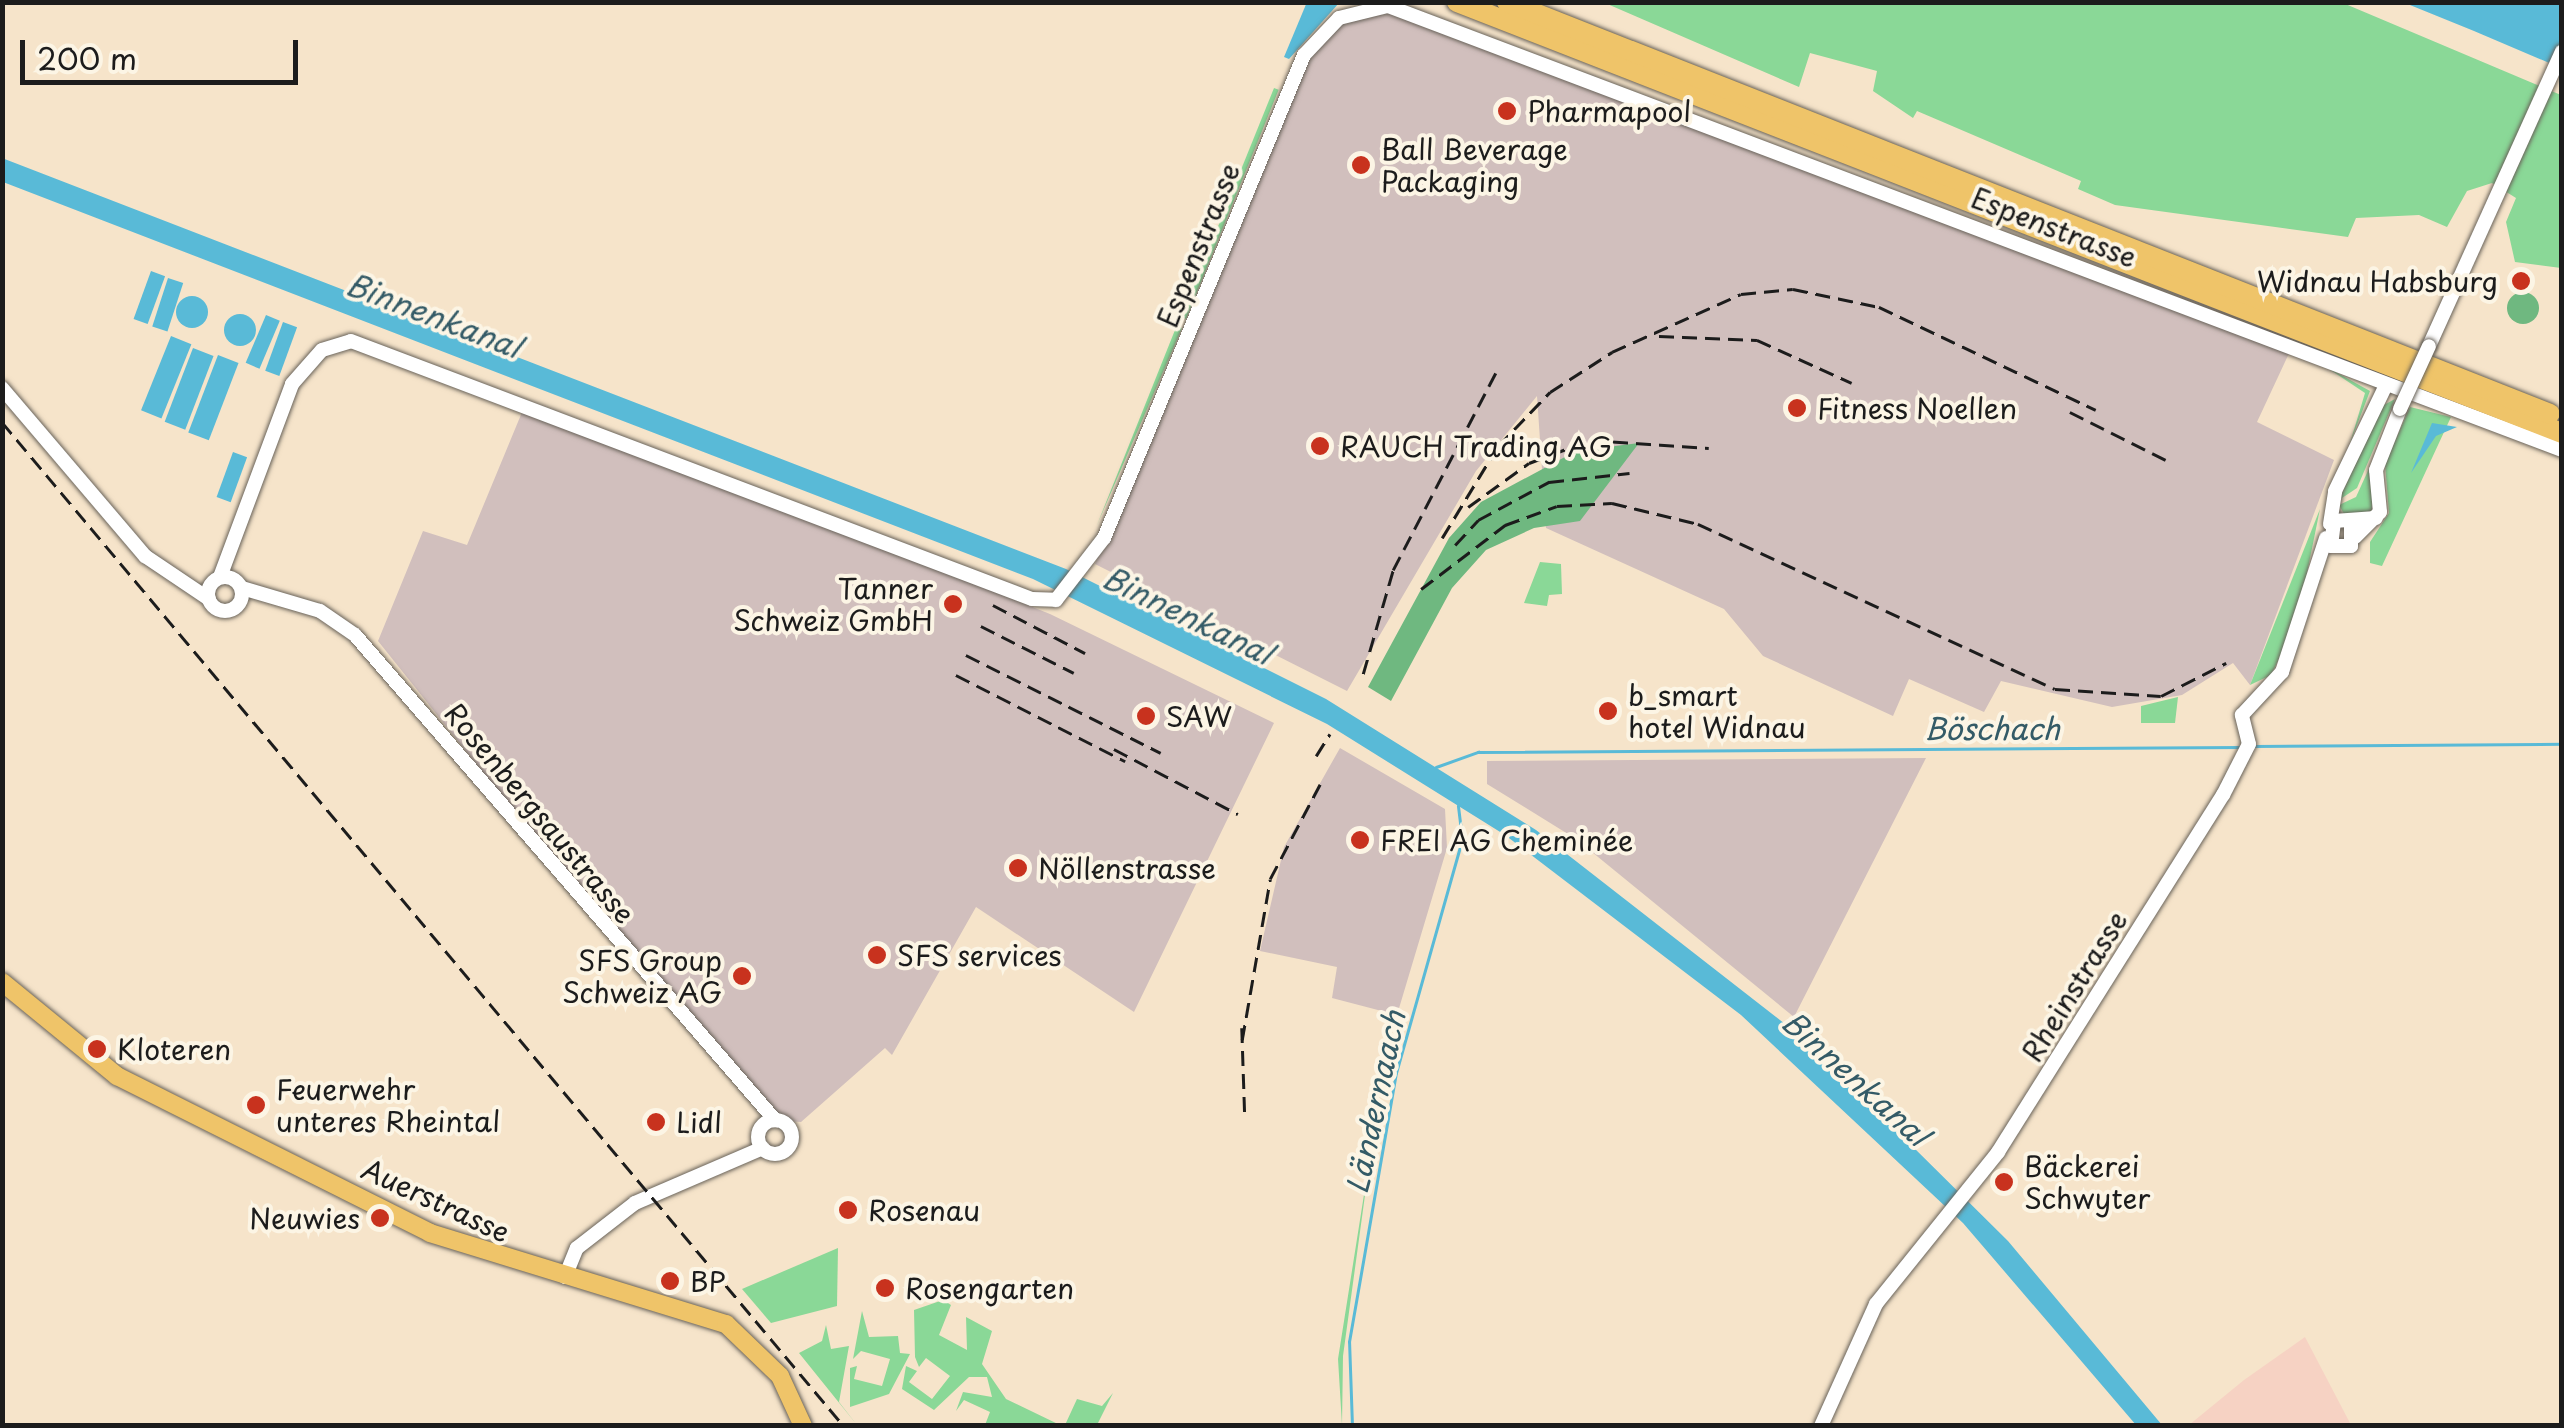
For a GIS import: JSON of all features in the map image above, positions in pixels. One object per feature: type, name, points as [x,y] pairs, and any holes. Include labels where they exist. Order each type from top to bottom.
[{"type":"highway","points":[[1457,2],[2562,433]]},
{"type":"highway","points":[[1508,2],[2562,418]]},
{"type":"main road","name":"Auerstrasse","points":[[2,982],[117,1076],[411,1224],[492,1259],[565,1276],[726,1324],[780,1376],[803,1426]]},
{"type":"street","name":"Espenstrasse","points":[[209,599],[298,373],[322,350],[370,342],[1051,602],[1090,561],[1304,55],[1328,26],[1372,7],[1434,18],[2386,386],[2562,450]]},
{"type":"street","name":"Rheinstrasse","points":[[1821,1426],[1876,1304],[1970,1188],[2245,754],[2251,736],[2242,714],[2274,685],[2304,624],[2314,558],[2340,532],[2377,518],[2376,470],[2562,52]]},
{"type":"street","points":[[2340,532],[2331,504],[2386,386]]},
{"type":"street","points":[[2,388],[135,545],[180,581],[209,599],[220,610],[239,591],[217,580],[180,581]]},
{"type":"street","name":"Espenstrasse","points":[[232,543],[239,591]]},
{"type":"street","name":"Rosenbergsaustrasse","points":[[239,591],[320,612],[355,635],[750,1100],[764,1132],[736,1154],[612,1218],[573,1253],[565,1276]]},
{"type":"shaded area","points":[[1372,7],[2292,347],[2257,422],[2334,460],[2250,685],[2233,663],[2182,695],[2112,707],[2001,681],[1984,712],[1909,679],[1893,716],[1763,656],[1724,609],[1546,528],[1537,396],[1476,471],[1347,691],[1095,564],[1314,39]]},
{"type":"shaded area","points":[[525,405],[1050,614],[1274,723],[1134,1012],[976,907],[892,1055],[885,1048],[801,1122],[775,1120],[669,1005],[378,641],[423,531],[467,545]]},
{"type":"shaded area","points":[[1340,748],[1445,809],[1447,848],[1397,1015],[1332,998],[1337,967],[1260,951],[1284,847]]},
{"type":"shaded area","points":[[1926,758],[1794,1017],[1576,839],[1487,784],[1487,761]]},
{"type":"shaded area","points":[[2305,1337],[2351,1425],[2189,1425],[2244,1380]]},
{"type":"green space","points":[[1605,3],[2343,3],[2561,95],[2561,268],[2515,262],[2506,222],[2516,198],[2492,183],[2467,191],[2447,227],[2419,215],[2356,218],[2348,237],[2115,205],[2078,189],[2081,181],[1917,111],[1913,118],[1873,91],[1877,71],[1810,53],[1799,87]]},
{"type":"green space","points":[[1274,88],[1279,90],[1186,319],[1181,317]]},
{"type":"green space","points":[[2523,292],[2535,296],[2539,308],[2535,320],[2523,324],[2511,320],[2507,308],[2511,296]]},
{"type":"green space","points":[[1177,325],[1182,328],[1097,525]]},
{"type":"green space","points":[[2323,365],[2370,391],[2350,443],[2365,393]]},
{"type":"green space","points":[[2395,399],[2357,488],[2339,500],[2382,406]]},
{"type":"green space","points":[[2410,407],[2451,417],[2382,566],[2370,563],[2370,542],[2389,513],[2385,464]]},
{"type":"green space","points":[[1639,443],[1580,521],[1534,528],[1486,550],[1452,588],[1391,701],[1368,687],[1449,538],[1481,502],[1576,451]]},
{"type":"green space","points":[[2372,462],[2372,513],[2344,514],[2339,505],[2356,497]]},
{"type":"green space","points":[[2320,509],[2297,622],[2271,675],[2250,685]]},
{"type":"green space","points":[[1540,562],[1561,564],[1562,594],[1549,595],[1547,606],[1524,603]]},
{"type":"green space","points":[[2178,697],[2175,723],[2141,723],[2141,706]]},
{"type":"green space","points":[[1372,1144],[1343,1356],[1342,1425],[1338,1359]]},
{"type":"green space","points":[[838,1248],[837,1306],[771,1323],[742,1289]]},
{"type":"green space","points":[[943,1300],[951,1305],[939,1335],[967,1350],[966,1317],[992,1331],[982,1364],[1006,1399],[1060,1425],[985,1425],[990,1412],[964,1400],[956,1411],[963,1392],[992,1397],[987,1377],[969,1377],[934,1410],[902,1389],[906,1366],[917,1371],[909,1382],[932,1399],[950,1376],[926,1358],[919,1367],[915,1357],[914,1310]]},
{"type":"green space","points":[[862,1311],[869,1337],[898,1336],[900,1353],[910,1354],[889,1394],[850,1407],[850,1368],[857,1366],[854,1379],[882,1386],[890,1359],[861,1351],[853,1359]]},
{"type":"green space","points":[[826,1325],[831,1349],[849,1346],[839,1402],[857,1425],[799,1353],[822,1341]]},
{"type":"green space","points":[[1113,1393],[1097,1425],[1065,1425],[1077,1399],[1102,1406]]},
{"type":"water","points":[[1307,2],[1339,3],[1289,59],[1284,57]]},
{"type":"water","points":[[2405,3],[2561,3],[2561,68],[2474,31]]},
{"type":"water","points":[[2,158],[1066,569],[1326,699],[1536,830],[1803,1038],[2008,1241],[2162,1425],[2136,1425],[1963,1223],[1741,1015],[1505,835],[1327,724],[1033,579],[3,182]]},
{"type":"water","points":[[151,271],[165,276],[148,324],[134,319]]},
{"type":"water","points":[[168,278],[183,283],[167,331],[152,327]]},
{"type":"water","points":[[192,296],[203,301],[208,312],[203,323],[192,328],[181,323],[176,312],[181,301]]},
{"type":"water","points":[[240,314],[252,318],[256,330],[252,342],[240,346],[228,342],[224,330],[228,318]]},
{"type":"water","points":[[266,315],[280,321],[259,369],[246,363]]},
{"type":"water","points":[[283,322],[297,327],[279,376],[265,371]]},
{"type":"water","points":[[171,336],[191,344],[161,418],[141,410]]},
{"type":"water","points":[[193,348],[214,356],[185,430],[165,422]]},
{"type":"water","points":[[218,355],[239,363],[209,440],[188,432]]},
{"type":"water","points":[[2432,423],[2457,427],[2436,436],[2411,473]]},
{"type":"water","points":[[233,452],[247,457],[231,502],[217,497]]},
{"type":"waterway","name":"Böschach","points":[[2254,746],[2562,744]]},
{"type":"waterway","name":"Böschach","points":[[1436,767],[1478,752],[2241,747]]},
{"type":"waterway","name":"Ländernaach","points":[[1352,1426],[1349,1342],[1396,1073],[1462,839],[1458,806]]},
{"type":"railway","points":[[1442,538],[1498,446],[1550,392],[1612,352],[1741,294],[1793,289],[1879,307],[2096,410]]},
{"type":"railway","points":[[1659,336],[1757,340],[1852,383]]},
{"type":"railway","points":[[1363,674],[1393,570],[1496,372]]},
{"type":"railway","points":[[2070,412],[2166,460]]},
{"type":"railway","points":[[2,422],[844,1426]]},
{"type":"railway","points":[[1468,507],[1529,463],[1590,440],[1709,448]]},
{"type":"railway","points":[[1455,545],[1478,520],[1549,482],[1629,473]]},
{"type":"railway","points":[[1421,589],[1505,525],[1557,506],[1612,503],[1698,524],[2055,689],[2161,696],[2226,663]]},
{"type":"railway","points":[[993,605],[1085,653]]},
{"type":"railway","points":[[981,626],[1074,673]]},
{"type":"railway","points":[[966,655],[1161,753]]},
{"type":"railway","points":[[956,675],[1125,761]]},
{"type":"railway","points":[[1316,756],[1330,734]]},
{"type":"railway","points":[[1114,749],[1238,814]]},
{"type":"railway","points":[[1242,1040],[1270,879],[1320,784]]},
{"type":"railway","points":[[1242,1028],[1245,1118]]},
{"type":"place","name":"Pharmapool","points":[[1507,111]]},
{"type":"place","name":"Ball Beverage Packaging","points":[[1361,165]]},
{"type":"place","name":"Widnau Habsburg","points":[[2521,281]]},
{"type":"place","name":"Fitness Noellen","points":[[1797,408]]},
{"type":"place","name":"RAUCH Trading AG","points":[[1320,446]]},
{"type":"place","name":"Tanner Schweiz GmbH","points":[[953,604]]},
{"type":"place","name":"b_smart hotel Widnau","points":[[1608,711]]},
{"type":"place","name":"SAW","points":[[1146,716]]},
{"type":"place","name":"FREI AG Cheminée","points":[[1360,840]]},
{"type":"place","name":"Nöllenstrasse","points":[[1018,868]]},
{"type":"place","name":"SFS services","points":[[877,955]]},
{"type":"place","name":"SFS Group Schweiz AG","points":[[742,976]]},
{"type":"place","name":"Kloteren","points":[[97,1049]]},
{"type":"place","name":"Feuerwehr unteres Rheintal","points":[[256,1105]]},
{"type":"place","name":"Lidl","points":[[656,1122]]},
{"type":"place","name":"Bäckerei Schwyter","points":[[2004,1182]]},
{"type":"place","name":"Rosenau","points":[[848,1210]]},
{"type":"place","name":"Neuwies","points":[[380,1218]]},
{"type":"place","name":"BP","points":[[670,1281]]},
{"type":"place","name":"Rosengarten","points":[[885,1288]]},
{"type":"water label","name":"Binnenkanal","points":[[434,315]]},
{"type":"water label","name":"Binnenkanal","points":[[1188,615]]},
{"type":"water label","name":"Binnenkanal","points":[[1856,1078]]}]
